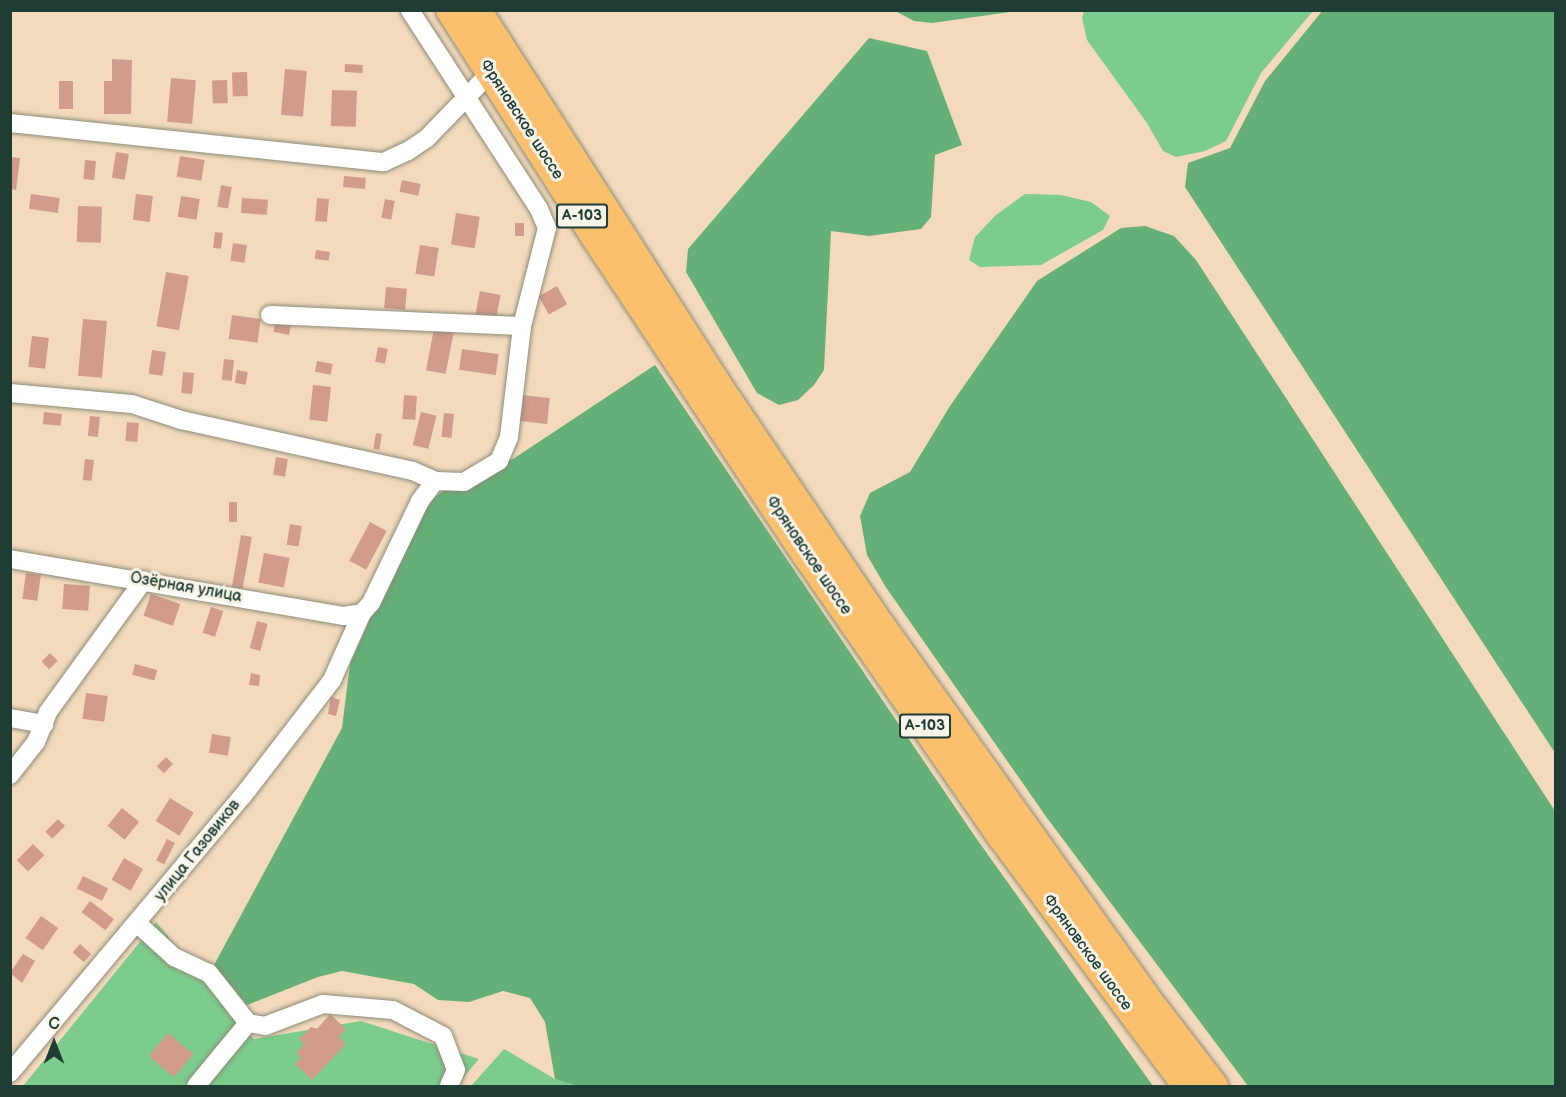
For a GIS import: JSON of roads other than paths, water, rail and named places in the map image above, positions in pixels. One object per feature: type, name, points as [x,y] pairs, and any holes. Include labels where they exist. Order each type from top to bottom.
[{"type":"main road","name":"Фряновское шоссе","points":[[450,10],[595,237],[807,556],[1001,836],[1187,1086]]},
{"type":"main road","name":"Фряновское шоссе","points":[[477,10],[711,374],[872,613],[1144,995],[1214,1086]]},
{"type":"street","points":[[10,393],[132,404],[181,420],[413,471],[435,481],[464,482],[499,461],[509,437],[522,326],[547,228],[539,209],[410,10]]},
{"type":"street","points":[[10,123],[384,162],[408,151],[427,138],[490,73]]},
{"type":"street","points":[[270,315],[522,326]]},
{"type":"street","name":"улица Газовиков","points":[[10,1073],[138,924],[242,797],[332,680],[362,613],[371,603],[420,501],[435,481]]},
{"type":"street","name":"Озёрная улица","points":[[10,559],[144,580],[344,616],[362,613]]},
{"type":"street","points":[[10,775],[36,742],[48,712],[144,580]]},
{"type":"street","points":[[10,718],[44,724]]},
{"type":"street","points":[[138,924],[174,957],[209,973],[248,1023],[265,1026],[323,1004],[393,1010],[443,1036],[456,1070],[448,1086]]},
{"type":"street","points":[[196,1086],[248,1023]]}]
